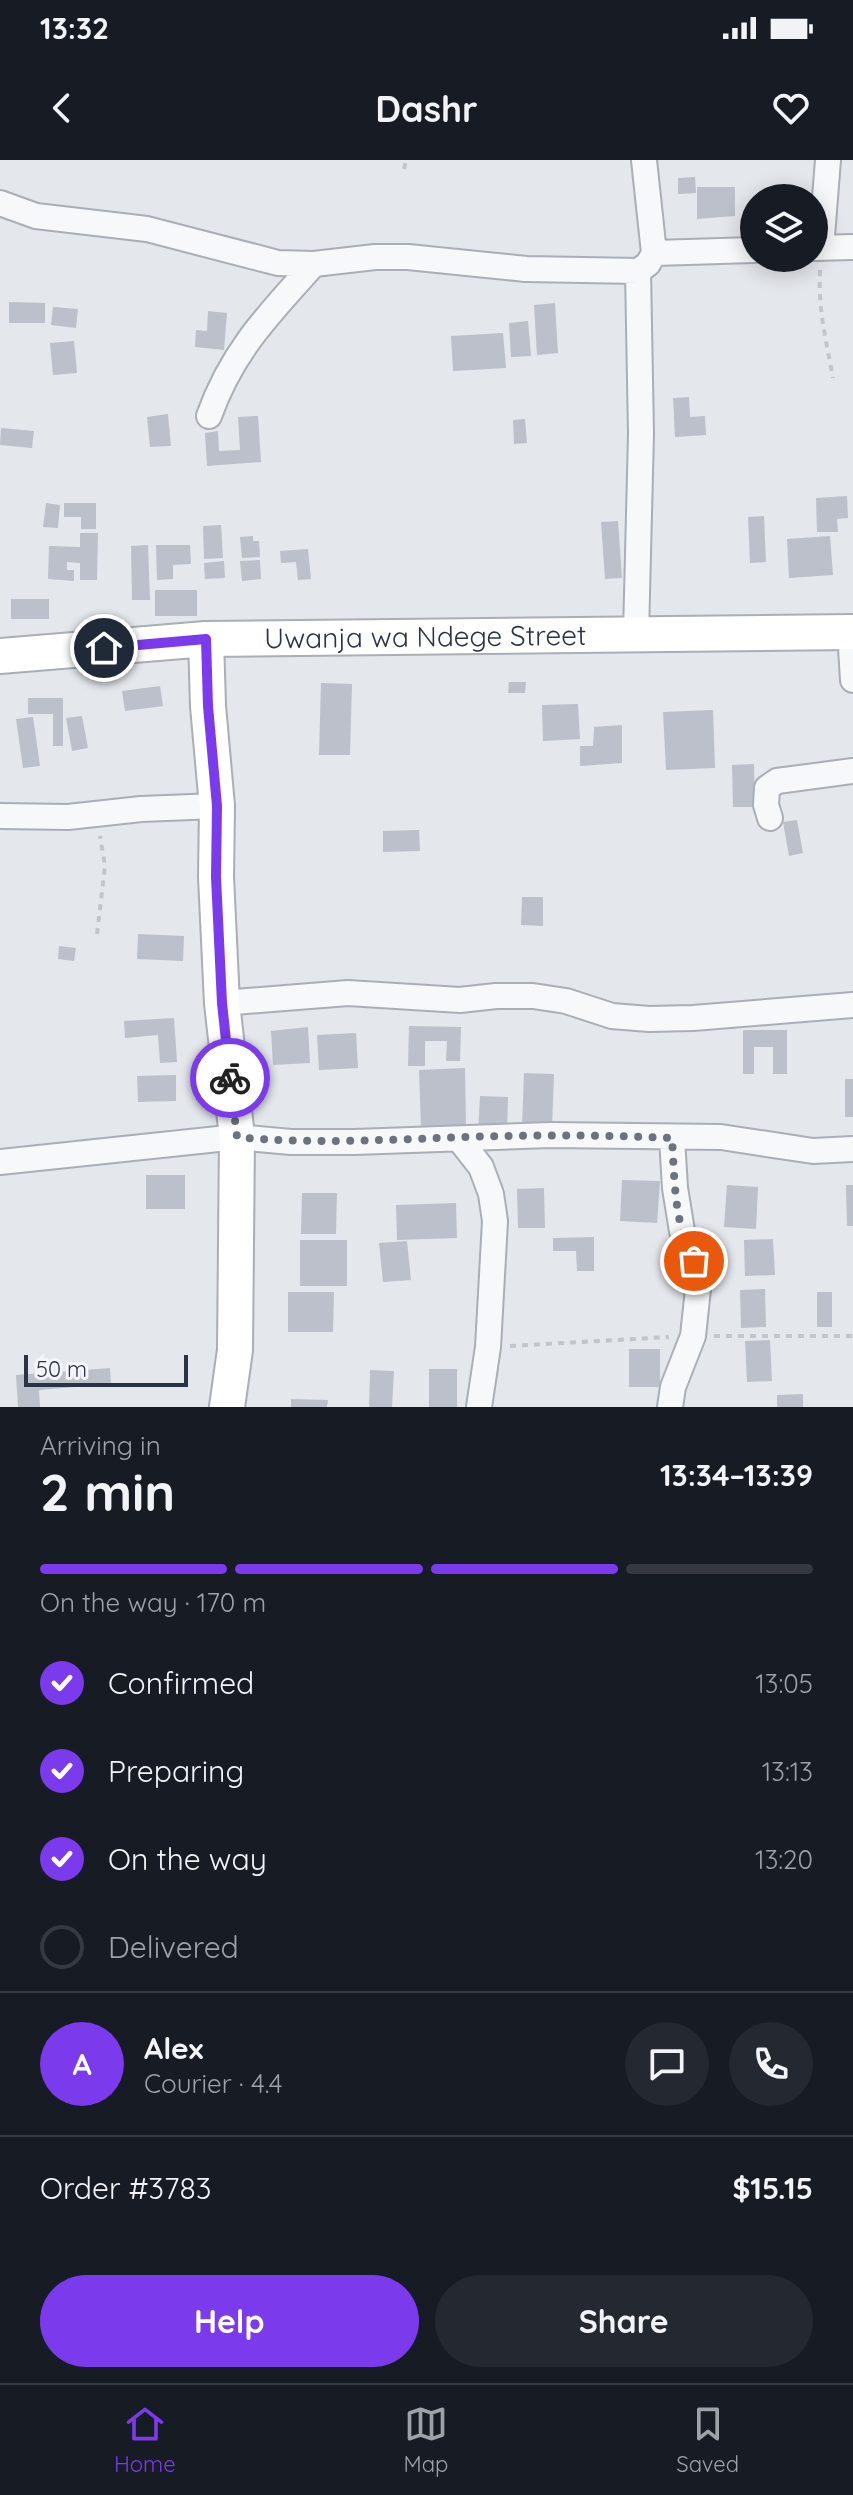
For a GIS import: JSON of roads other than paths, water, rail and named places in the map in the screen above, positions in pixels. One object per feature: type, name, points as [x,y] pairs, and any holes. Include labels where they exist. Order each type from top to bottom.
[{"type":"street","points":[[0,203],[36,216],[147,229],[278,263],[314,264],[375,257],[408,257],[526,269],[638,271],[648,264],[654,253],[644,160]]},
{"type":"street","points":[[825,184],[828,160]]},
{"type":"street","points":[[828,248],[853,247]]},
{"type":"street","points":[[654,253],[740,250]]},
{"type":"street","points":[[209,416],[225,375],[245,343],[314,264]]},
{"type":"street","points":[[636,634],[641,434],[638,271]]},
{"type":"street","points":[[851,632],[853,680]]},
{"type":"street","name":"Uwanja wa Ndege Street","points":[[0,656],[206,639],[851,632]]},
{"type":"street","points":[[206,639],[208,706],[217,806],[216,877],[222,1003],[237,1137],[235,1350],[227,1407]]},
{"type":"street","points":[[770,818],[766,805],[767,788],[777,781],[853,771]]},
{"type":"street","points":[[0,816],[92,816],[141,809],[217,806]]},
{"type":"street","points":[[222,1003],[348,993],[460,1000],[533,996],[566,1001],[612,1016],[649,1019],[853,1005]]},
{"type":"street","points":[[0,1162],[237,1137],[291,1142],[550,1135],[721,1137],[813,1151],[853,1149]]},
{"type":"street","points":[[670,1407],[673,1387],[693,1336],[698,1289],[694,1261],[682,1231],[672,1138]]},
{"type":"street","points":[[459,1139],[481,1167],[491,1194],[495,1221],[488,1347],[479,1407]]}]
